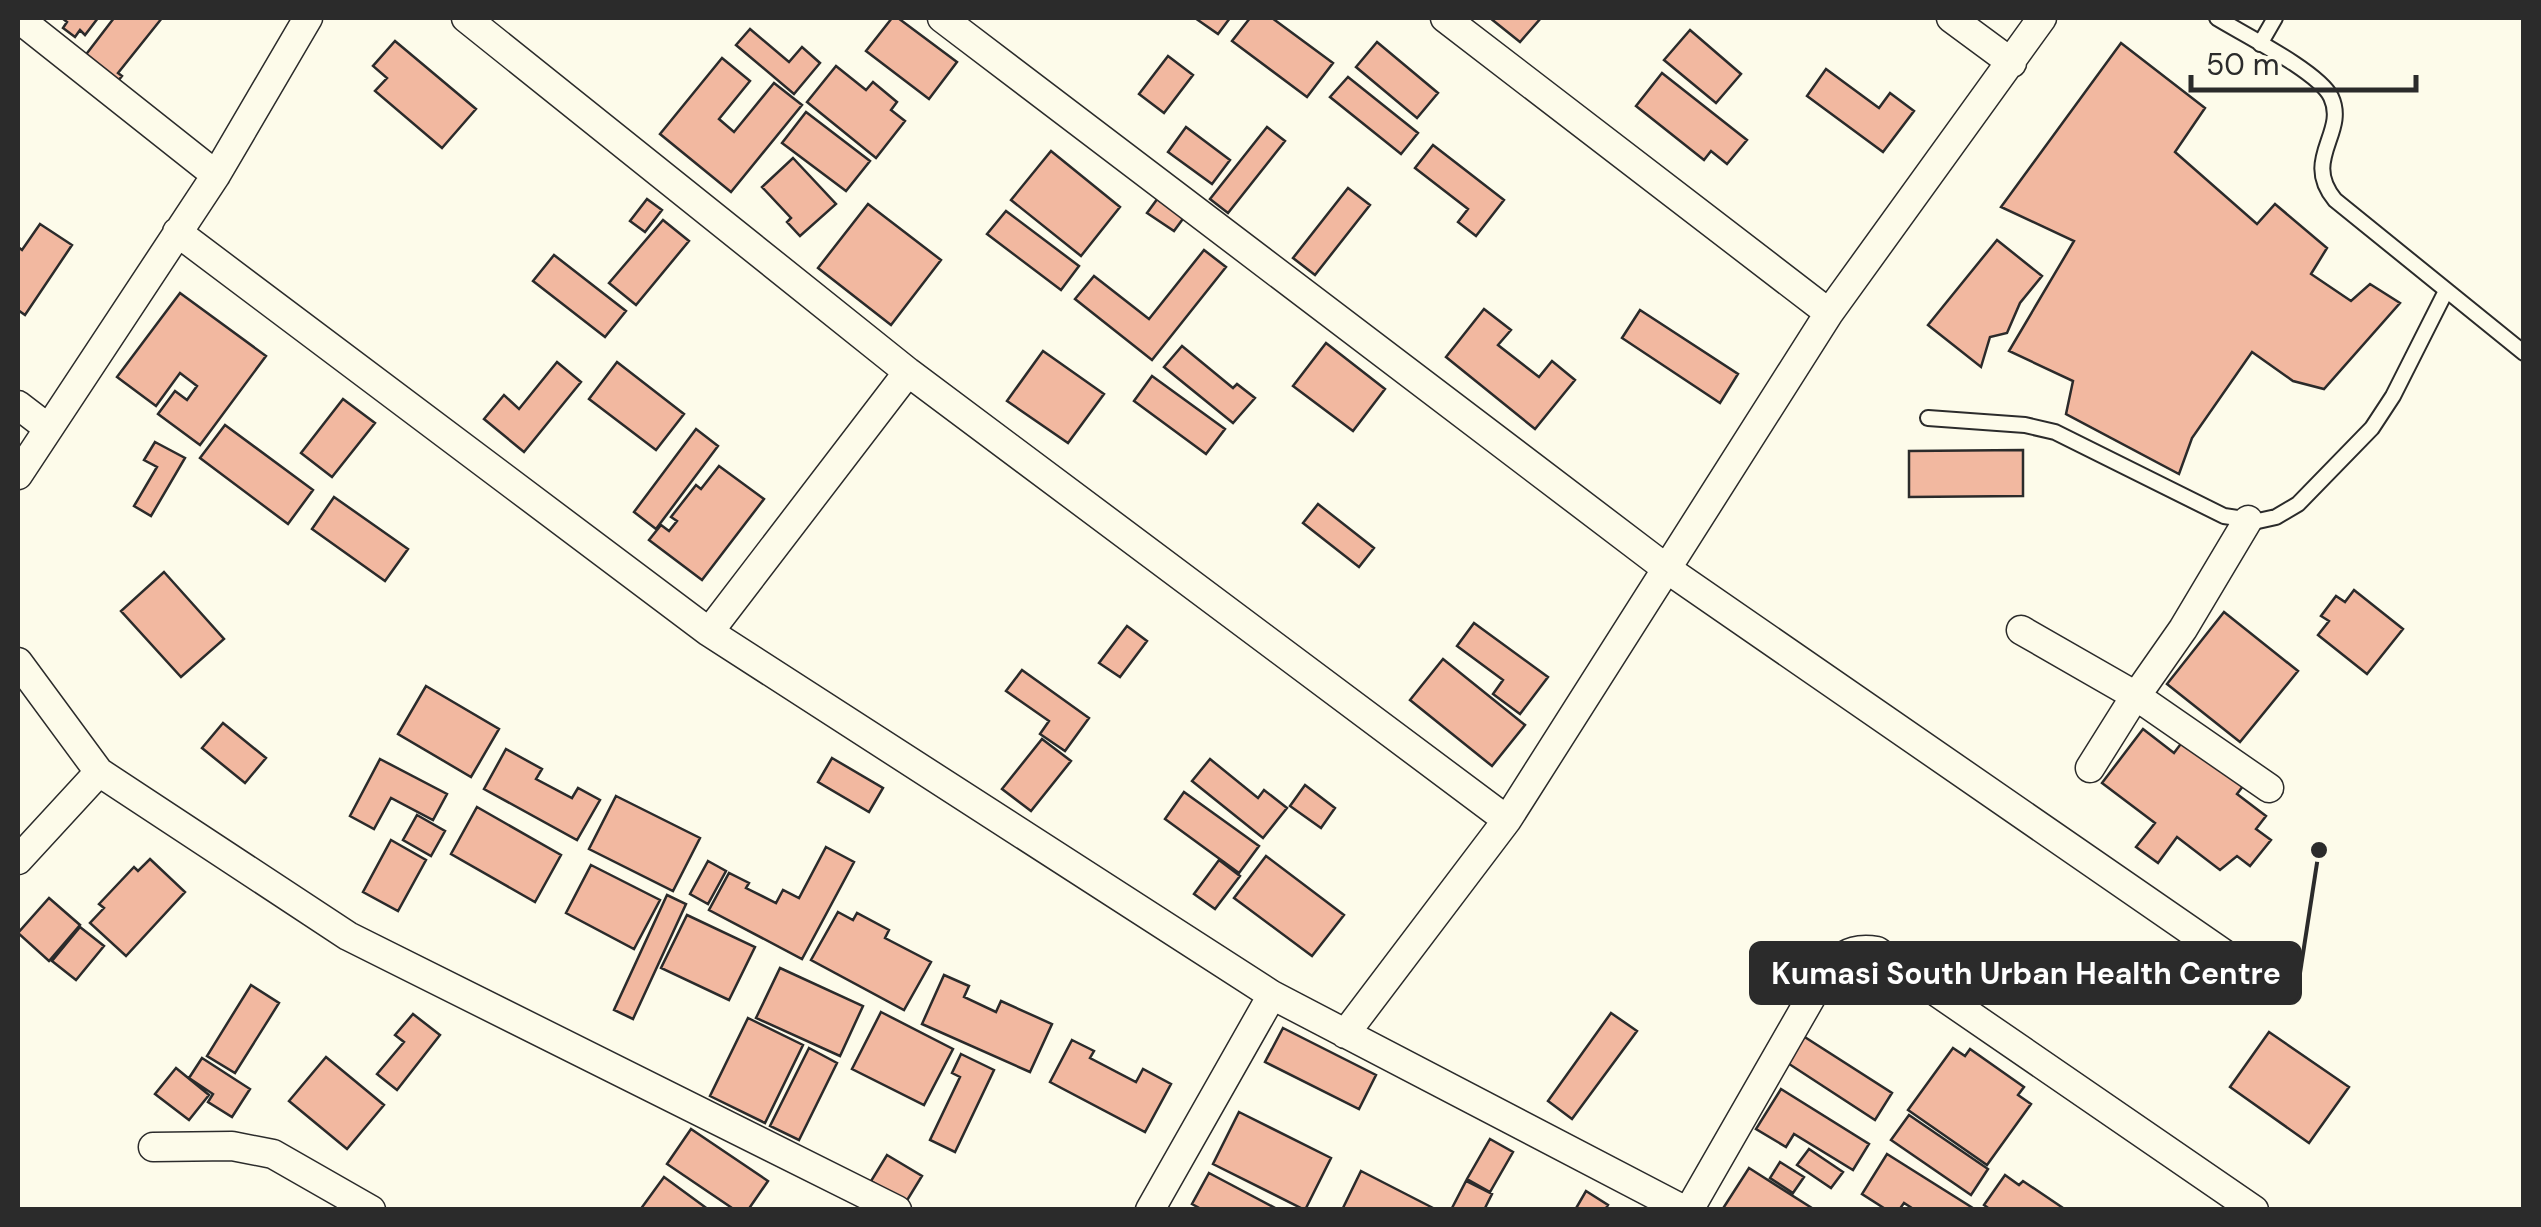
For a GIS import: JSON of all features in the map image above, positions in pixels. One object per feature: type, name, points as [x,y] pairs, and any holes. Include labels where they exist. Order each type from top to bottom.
[{"type":"street","points":[[18,18],[216,174]]},
{"type":"street","points":[[18,475],[216,174],[308,18]]},
{"type":"street","points":[[466,18],[908,372],[1508,820]]},
{"type":"street","points":[[942,18],[1667,569],[2246,970]]},
{"type":"street","points":[[1445,18],[1829,313]]},
{"type":"street","points":[[1951,18],[2012,63]]},
{"type":"street","points":[[1345,1034],[1508,820],[1829,313],[2042,18]]},
{"type":"street","points":[[178,232],[709,632],[1272,996],[1686,1210],[1821,980],[1838,957],[1862,948],[1877,950],[2254,1210]]},
{"type":"street","points":[[709,632],[908,372]]},
{"type":"street","points":[[18,405],[48,428]]},
{"type":"street","points":[[2090,768],[2183,629],[2248,520]]},
{"type":"street","points":[[2021,630],[2136,696],[2269,788]]},
{"type":"street","points":[[18,662],[100,772],[348,936],[897,1210]]},
{"type":"street","points":[[18,860],[100,772]]},
{"type":"street","points":[[1150,1210],[1272,996]]},
{"type":"street","points":[[153,1147],[232,1146],[272,1154],[371,1210]]},
{"type":"lane","points":[[2217,18],[2320,81],[2332,99],[2334,114],[2321,174],[2334,200],[2524,353]]},
{"type":"lane","points":[[2260,44],[2276,18]]},
{"type":"lane","points":[[1928,418],[1974,419],[2055,432],[2224,516],[2248,520],[2276,518],[2298,504],[2372,428],[2394,396],[2446,291]]},
{"type":"building","points":[[62,18],[98,18],[85,35],[80,30],[75,37],[63,28],[67,22]]},
{"type":"building","points":[[114,18],[162,18],[118,73],[122,76],[114,86],[81,61]]},
{"type":"building","points":[[892,18],[898,18],[957,62],[929,99],[866,51]]},
{"type":"building","points":[[1195,18],[1230,18],[1218,34]]},
{"type":"building","points":[[1250,18],[1272,18],[1333,63],[1307,97],[1232,41]]},
{"type":"building","points":[[1490,18],[1541,18],[1520,42]]},
{"type":"building","points":[[750,29],[789,62],[802,47],[820,63],[794,94],[736,45]]},
{"type":"building","points":[[1690,30],[1741,74],[1716,103],[1664,60]]},
{"type":"building","points":[[395,41],[476,109],[442,148],[375,91],[387,78],[373,66]]},
{"type":"building","points":[[1377,42],[1438,93],[1417,118],[1356,67]]},
{"type":"building","points":[[2121,43],[2205,108],[2175,152],[2257,224],[2275,204],[2327,248],[2311,274],[2351,301],[2370,284],[2400,303],[2324,389],[2293,381],[2252,352],[2192,438],[2179,474],[2066,414],[2073,381],[2009,351],[2074,241],[2001,207]]},
{"type":"building","points":[[1168,56],[1193,75],[1164,113],[1139,94]]},
{"type":"building","points":[[722,58],[750,81],[719,119],[734,132],[774,83],[802,105],[731,192],[660,134]]},
{"type":"building","points":[[836,66],[866,90],[873,82],[897,102],[891,110],[905,121],[876,158],[807,102]]},
{"type":"building","points":[[1826,69],[1879,108],[1890,93],[1914,111],[1883,152],[1807,96]]},
{"type":"building","points":[[1662,73],[1747,140],[1727,164],[1711,151],[1704,160],[1636,106]]},
{"type":"building","points":[[1348,77],[1418,133],[1401,154],[1330,97]]},
{"type":"building","points":[[806,112],[870,161],[846,191],[782,143]]},
{"type":"building","points":[[1186,127],[1230,160],[1212,184],[1168,152]]},
{"type":"building","points":[[1267,127],[1285,141],[1228,213],[1210,199]]},
{"type":"building","points":[[1433,145],[1504,200],[1476,236],[1458,222],[1468,209],[1415,168]]},
{"type":"building","points":[[1051,151],[1120,207],[1081,256],[1011,200]]},
{"type":"building","points":[[793,158],[836,204],[800,236],[787,222],[791,218],[762,187]]},
{"type":"building","points":[[1348,188],[1370,205],[1315,275],[1293,258]]},
{"type":"building","points":[[1158,198],[1185,216],[1174,231],[1147,213]]},
{"type":"building","points":[[647,199],[662,210],[645,232],[630,221]]},
{"type":"building","points":[[868,204],[941,260],[891,325],[818,268]]},
{"type":"building","points":[[1006,211],[1079,266],[1061,290],[987,234]]},
{"type":"building","points":[[663,220],[689,241],[636,305],[609,283]]},
{"type":"building","points":[[40,224],[72,245],[25,315],[18,310],[18,247],[22,250]]},
{"type":"building","points":[[1997,240],[2042,276],[2020,303],[2007,333],[1990,337],[1981,367],[1928,325]]},
{"type":"building","points":[[1204,250],[1226,267],[1152,360],[1075,299],[1094,276],[1149,319]]},
{"type":"building","points":[[554,255],[626,311],[605,337],[533,281]]},
{"type":"building","points":[[180,293],[266,356],[200,445],[158,414],[175,391],[187,400],[197,386],[180,373],[156,406],[117,377]]},
{"type":"building","points":[[1484,309],[1511,330],[1498,345],[1539,377],[1552,361],[1575,380],[1535,429],[1446,357]]},
{"type":"building","points":[[1640,310],[1738,374],[1720,403],[1622,338]]},
{"type":"building","points":[[1326,343],[1385,389],[1353,431],[1293,386]]},
{"type":"building","points":[[1182,346],[1233,388],[1237,384],[1255,398],[1233,423],[1164,367]]},
{"type":"building","points":[[1043,351],[1104,394],[1068,443],[1007,401]]},
{"type":"building","points":[[557,362],[581,382],[524,452],[484,419],[504,395],[519,409]]},
{"type":"building","points":[[617,362],[684,414],[656,450],[589,399]]},
{"type":"building","points":[[1152,376],[1225,429],[1206,454],[1134,401]]},
{"type":"building","points":[[343,399],[375,423],[332,477],[301,453]]},
{"type":"building","points":[[225,425],[313,490],[288,524],[200,458]]},
{"type":"building","points":[[696,429],[718,446],[656,529],[634,512]]},
{"type":"building","points":[[155,442],[185,458],[151,516],[134,506],[157,467],[144,460]]},
{"type":"building","points":[[2023,450],[2023,496],[1909,497],[1909,451]]},
{"type":"building","points":[[719,466],[764,499],[702,580],[649,540],[661,525],[669,531],[677,521],[671,517],[696,485],[701,489]]},
{"type":"building","points":[[334,497],[408,549],[385,581],[312,529]]},
{"type":"building","points":[[1318,504],[1374,548],[1359,567],[1303,523]]},
{"type":"building","points":[[164,572],[224,639],[181,677],[121,611]]},
{"type":"building","points":[[2354,590],[2403,629],[2367,674],[2318,635],[2329,621],[2321,616],[2336,596],[2345,602]]},
{"type":"building","points":[[2224,612],[2298,671],[2240,742],[2167,684]]},
{"type":"building","points":[[1474,623],[1548,677],[1520,714],[1493,694],[1503,680],[1457,646]]},
{"type":"building","points":[[1127,626],[1147,641],[1120,677],[1099,663]]},
{"type":"building","points":[[1443,659],[1525,725],[1492,766],[1410,700]]},
{"type":"building","points":[[1022,670],[1089,718],[1065,751],[1040,734],[1049,721],[1006,691]]},
{"type":"building","points":[[426,686],[499,729],[471,777],[398,734]]},
{"type":"building","points":[[223,723],[266,758],[245,783],[202,748]]},
{"type":"building","points":[[2143,729],[2174,753],[2186,737],[2246,782],[2237,794],[2266,816],[2256,829],[2271,840],[2250,866],[2237,856],[2220,870],[2177,837],[2158,863],[2136,847],[2155,823],[2102,783]]},
{"type":"building","points":[[1042,739],[1071,761],[1031,811],[1002,789]]},
{"type":"building","points":[[506,749],[542,769],[536,779],[572,798],[578,788],[600,800],[577,840],[484,789]]},
{"type":"building","points":[[832,758],[883,788],[869,812],[818,782]]},
{"type":"building","points":[[380,759],[447,794],[433,820],[391,798],[374,829],[350,816]]},
{"type":"building","points":[[1210,759],[1258,798],[1264,790],[1287,808],[1263,838],[1192,781]]},
{"type":"building","points":[[1305,785],[1335,808],[1321,828],[1290,806]]},
{"type":"building","points":[[1184,792],[1259,846],[1239,873],[1165,819]]},
{"type":"building","points":[[616,796],[700,838],[673,891],[589,849]]},
{"type":"building","points":[[477,807],[561,855],[535,902],[451,854]]},
{"type":"building","points":[[417,815],[445,831],[431,856],[403,840]]},
{"type":"building","points":[[391,840],[426,860],[398,911],[363,892]]},
{"type":"building","points":[[826,847],[854,862],[802,959],[709,910],[729,873],[749,883],[746,888],[776,903],[783,890],[799,898]]},
{"type":"building","points":[[1266,856],[1344,915],[1312,956],[1234,898]]},
{"type":"building","points":[[150,859],[185,892],[126,956],[90,923],[104,908],[99,904],[134,867],[138,871]]},
{"type":"building","points":[[1219,860],[1240,876],[1215,909],[1194,894]]},
{"type":"building","points":[[708,861],[726,871],[708,904],[690,894]]},
{"type":"building","points":[[591,865],[660,900],[634,949],[566,913]]},
{"type":"building","points":[[667,895],[686,904],[633,1019],[614,1010]]},
{"type":"building","points":[[49,898],[80,925],[49,961],[18,933]]},
{"type":"building","points":[[838,912],[853,920],[857,913],[889,930],[885,938],[931,962],[904,1010],[811,960]]},
{"type":"building","points":[[687,915],[755,947],[729,1000],[661,968]]},
{"type":"building","points":[[80,927],[104,946],[76,980],[52,961]]},
{"type":"building","points":[[780,968],[863,1006],[840,1056],[756,1018]]},
{"type":"building","points":[[944,975],[969,986],[964,997],[996,1012],[1001,1001],[1052,1024],[1030,1072],[922,1024]]},
{"type":"building","points":[[251,985],[279,1003],[235,1073],[207,1056]]},
{"type":"building","points":[[881,1012],[953,1049],[924,1105],[852,1069]]},
{"type":"building","points":[[1611,1013],[1637,1031],[1572,1119],[1548,1101]]},
{"type":"building","points":[[413,1014],[440,1035],[397,1090],[377,1074],[404,1042],[395,1035]]},
{"type":"building","points":[[748,1018],[803,1045],[765,1123],[710,1096]]},
{"type":"building","points":[[1283,1028],[1376,1075],[1359,1109],[1265,1062]]},
{"type":"building","points":[[2269,1032],[2349,1087],[2309,1143],[2230,1087]]},
{"type":"building","points":[[1800,1034],[1892,1093],[1875,1120],[1783,1060]]},
{"type":"building","points":[[1072,1040],[1094,1051],[1090,1058],[1136,1082],[1143,1069],[1171,1084],[1145,1132],[1050,1082]]},
{"type":"building","points":[[809,1048],[837,1063],[799,1140],[770,1126]]},
{"type":"building","points":[[1953,1048],[1965,1056],[1970,1049],[2024,1087],[2018,1095],[2031,1104],[1987,1165],[1908,1110]]},
{"type":"building","points":[[961,1054],[994,1070],[955,1152],[930,1140],[960,1077],[952,1073]]},
{"type":"building","points":[[326,1057],[384,1105],[347,1149],[289,1101]]},
{"type":"building","points":[[202,1058],[250,1089],[232,1117],[208,1102],[213,1094],[189,1078]]},
{"type":"building","points":[[176,1068],[209,1095],[189,1120],[155,1094]]},
{"type":"building","points":[[1781,1089],[1869,1144],[1853,1170],[1794,1134],[1786,1147],[1756,1129]]},
{"type":"building","points":[[1239,1112],[1331,1158],[1305,1210],[1213,1164]]},
{"type":"building","points":[[1909,1115],[1988,1169],[1971,1195],[1891,1140]]},
{"type":"building","points":[[691,1129],[768,1181],[748,1210],[735,1210],[667,1164]]},
{"type":"building","points":[[1490,1139],[1513,1152],[1490,1192],[1467,1179]]},
{"type":"building","points":[[1809,1149],[1843,1172],[1831,1188],[1797,1165]]},
{"type":"building","points":[[1887,1154],[1976,1210],[1915,1210],[1904,1203],[1899,1210],[1887,1210],[1862,1194]]},
{"type":"building","points":[[887,1155],[922,1176],[906,1202],[871,1181]]},
{"type":"building","points":[[1780,1162],[1804,1177],[1793,1193],[1770,1178]]},
{"type":"building","points":[[1749,1168],[1815,1210],[1722,1210]]},
{"type":"building","points":[[1361,1171],[1437,1210],[1342,1210]]},
{"type":"building","points":[[1209,1173],[1279,1210],[1203,1210],[1192,1204]]},
{"type":"building","points":[[2005,1175],[2019,1185],[2023,1181],[2066,1210],[1991,1210],[1984,1205]]},
{"type":"building","points":[[664,1177],[709,1210],[640,1210]]},
{"type":"building","points":[[1466,1181],[1492,1194],[1484,1210],[1451,1210]]},
{"type":"building","points":[[1586,1191],[1608,1205],[1605,1210],[1575,1210]]},
{"type":"place","name":"Kumasi South Urban Health Centre","points":[[2319,850]]}]
